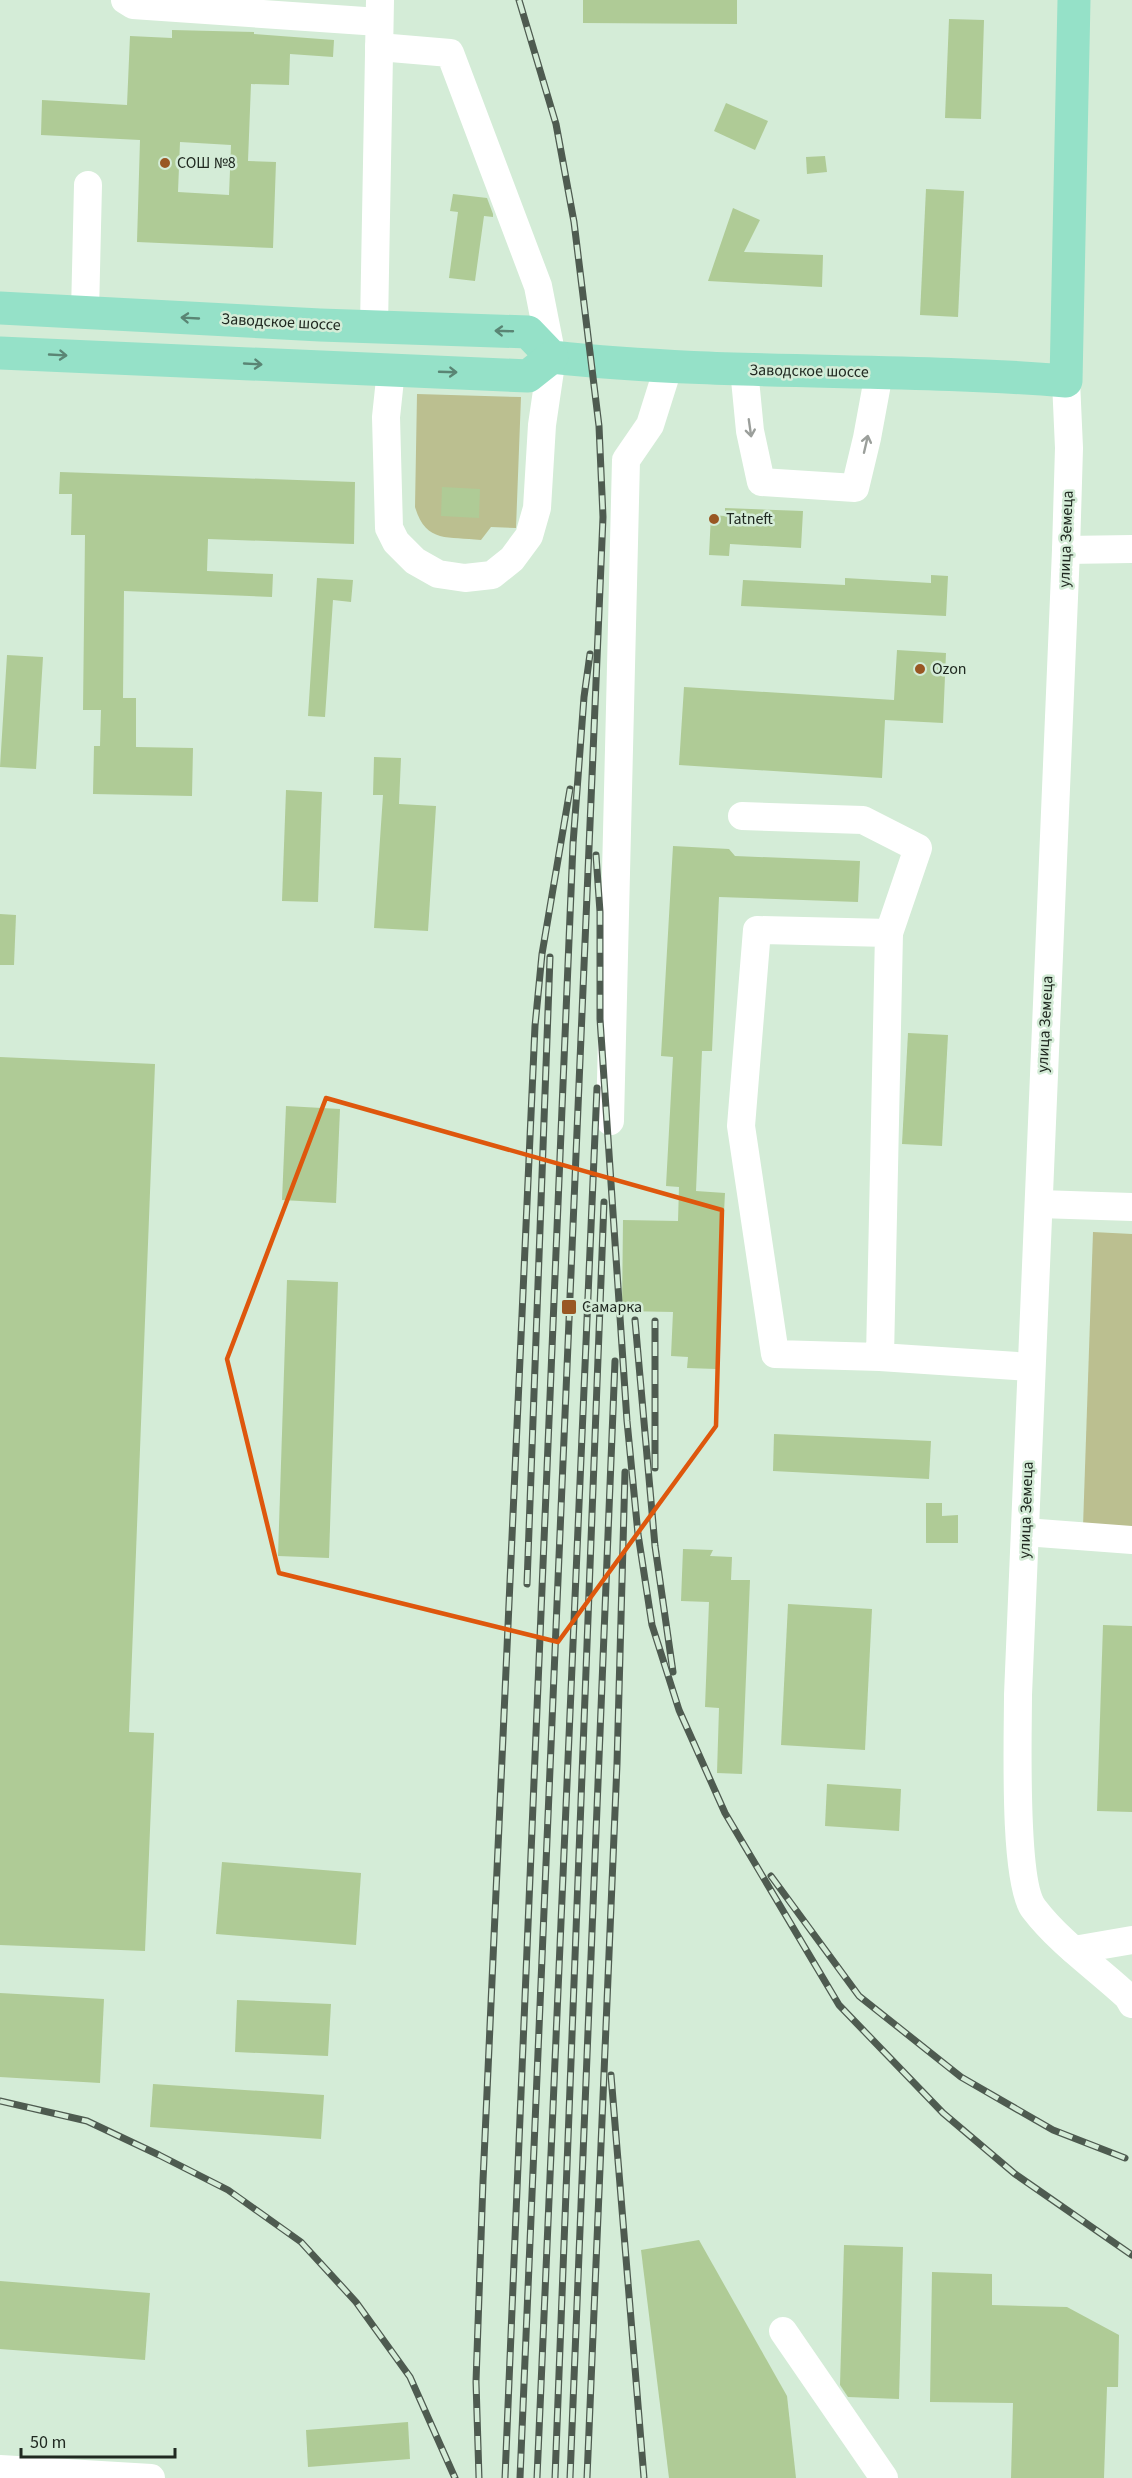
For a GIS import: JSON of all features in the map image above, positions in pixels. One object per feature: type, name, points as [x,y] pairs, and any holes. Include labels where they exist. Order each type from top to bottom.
[{"type":"main road","name":"улица Земеца","points":[[1066,381],[1074,0]]},
{"type":"main road","name":"Заводское шоссе","points":[[0,308],[528,332],[552,357],[668,368],[1003,375],[1066,381]]},
{"type":"main road","points":[[0,353],[528,376],[552,357]]},
{"type":"street","points":[[125,0],[134,4],[379,23],[450,52],[538,286],[552,357],[542,425],[537,508],[529,536],[512,559],[492,575],[465,578],[438,574],[415,561],[396,542],[389,528],[386,417],[391,370]]},
{"type":"street","points":[[374,326],[379,23]]},
{"type":"street","points":[[85,313],[88,185]]},
{"type":"street","points":[[610,1121],[626,460],[651,426],[668,368]]},
{"type":"street","points":[[744,369],[750,431],[761,482],[855,488],[879,373]]},
{"type":"street","name":"улица Земеца","points":[[1066,381],[1069,448],[1066,550],[1018,1695],[1018,1807],[1024,1875],[1032,1908],[1074,1950],[1094,1965],[1128,1997],[1132,2004]]},
{"type":"street","points":[[1066,550],[1132,549]]},
{"type":"street","points":[[742,816],[863,820],[918,848],[889,933],[880,1357]]},
{"type":"street","points":[[889,933],[757,930],[741,1126],[775,1354],[880,1357],[1031,1366]]},
{"type":"street","points":[[1039,1204],[1132,1207]]},
{"type":"street","points":[[1025,1532],[1132,1540]]},
{"type":"street","points":[[1074,1950],[1132,1940]]},
{"type":"street","points":[[783,2331],[884,2478]]},
{"type":"street","points":[[0,2469],[151,2478]]},
{"type":"highlighted area","points":[[326,1098],[722,1210],[716,1426],[558,1642],[279,1573],[227,1359]]},
{"type":"green space","points":[[417,394],[521,397],[516,528],[491,527],[481,540],[440,536],[425,527],[415,507]]},
{"type":"green space","points":[[1093,1232],[1132,1234],[1132,1529],[1083,1527]]},
{"type":"building","points":[[583,0],[737,0],[737,24],[583,23]]},
{"type":"building","points":[[949,19],[984,20],[981,119],[945,118]]},
{"type":"building","points":[[172,30],[254,32],[254,34],[334,40],[333,57],[290,54],[289,85],[251,84],[248,161],[276,162],[273,248],[137,242],[140,140],[41,135],[42,100],[127,105],[130,36],[172,38]],"holes":[[[180,142],[231,145],[229,195],[178,192]]]},
{"type":"building","points":[[726,103],[768,121],[755,150],[714,131]]},
{"type":"building","points":[[825,156],[827,172],[807,174],[806,157]]},
{"type":"building","points":[[926,189],[964,191],[958,317],[920,315]]},
{"type":"building","points":[[453,194],[487,198],[493,214],[493,217],[484,216],[475,281],[449,278],[458,212],[450,211]]},
{"type":"building","points":[[733,208],[760,220],[744,252],[823,255],[822,287],[708,281]]},
{"type":"building","points":[[60,472],[355,482],[354,544],[208,539],[207,571],[273,574],[272,597],[124,591],[123,698],[136,698],[136,747],[193,748],[192,796],[93,794],[94,746],[100,746],[101,710],[83,710],[85,535],[71,535],[72,494],[59,494]]},
{"type":"building","points":[[442,487],[480,489],[479,518],[441,516]]},
{"type":"building","points":[[725,508],[803,511],[801,548],[730,544],[729,556],[709,555],[711,515],[725,516]]},
{"type":"building","points":[[931,575],[948,576],[946,616],[741,606],[743,580],[845,585],[845,578],[931,583]]},
{"type":"building","points":[[317,578],[353,580],[351,602],[333,600],[325,717],[308,716]]},
{"type":"building","points":[[897,650],[946,653],[943,723],[885,720],[882,778],[679,765],[684,687],[894,700]]},
{"type":"building","points":[[7,655],[43,657],[36,769],[0,767]]},
{"type":"building","points":[[374,757],[401,758],[399,804],[436,806],[428,931],[374,928],[383,795],[373,795]]},
{"type":"building","points":[[286,790],[322,792],[318,902],[282,901]]},
{"type":"building","points":[[673,846],[729,849],[735,856],[860,861],[858,902],[719,897],[712,1051],[702,1051],[696,1191],[725,1193],[716,1369],[687,1368],[688,1357],[671,1356],[673,1312],[622,1311],[623,1220],[678,1221],[679,1187],[666,1186],[673,1057],[661,1056]]},
{"type":"building","points":[[0,914],[16,915],[14,965],[0,965]]},
{"type":"building","points":[[908,1033],[948,1035],[942,1146],[902,1144]]},
{"type":"building","points":[[0,1057],[155,1064],[129,1732],[154,1733],[145,1951],[0,1945]]},
{"type":"building","points":[[286,1106],[340,1109],[336,1203],[282,1200]]},
{"type":"building","points":[[287,1280],[338,1282],[329,1558],[278,1556]]},
{"type":"building","points":[[774,1434],[931,1441],[929,1479],[773,1471]]},
{"type":"building","points":[[926,1503],[942,1503],[942,1516],[958,1515],[958,1543],[926,1543]]},
{"type":"building","points":[[683,1549],[713,1550],[710,1556],[732,1557],[731,1580],[750,1580],[742,1774],[717,1773],[719,1708],[705,1707],[709,1602],[681,1601]]},
{"type":"building","points":[[788,1604],[872,1609],[865,1750],[781,1745]]},
{"type":"building","points":[[1103,1625],[1132,1626],[1132,1812],[1097,1811]]},
{"type":"building","points":[[827,1784],[901,1789],[899,1831],[825,1826]]},
{"type":"building","points":[[222,1862],[361,1873],[356,1945],[216,1934]]},
{"type":"building","points":[[0,1993],[104,1999],[100,2083],[0,2077]]},
{"type":"building","points":[[237,2000],[331,2004],[328,2056],[235,2052]]},
{"type":"building","points":[[153,2084],[324,2095],[321,2139],[150,2127]]},
{"type":"building","points":[[699,2240],[787,2396],[796,2478],[669,2478],[641,2250]]},
{"type":"building","points":[[844,2245],[903,2247],[899,2399],[848,2397],[840,2385]]},
{"type":"building","points":[[932,2272],[992,2274],[992,2305],[1067,2307],[1119,2335],[1118,2387],[1107,2387],[1104,2478],[1011,2478],[1013,2403],[930,2402]]},
{"type":"building","points":[[0,2281],[150,2293],[145,2360],[0,2349]]},
{"type":"building","points":[[408,2422],[410,2459],[308,2467],[306,2430]]},
{"type":"railway","points":[[519,0],[556,124],[574,222],[599,426],[603,517],[520,2478]]},
{"type":"railway","points":[[505,2478],[573,844],[584,697],[590,654]]},
{"type":"railway","points":[[479,2478],[476,2382],[483,2181],[535,1026],[542,954],[570,789]]},
{"type":"railway","points":[[596,855],[600,912],[600,1019],[627,1421],[638,1534],[652,1625],[679,1710],[725,1813],[839,2005],[943,2113],[1015,2174],[1132,2255]]},
{"type":"railway","points":[[527,1584],[550,957]]},
{"type":"railway","points":[[537,2478],[597,1088]]},
{"type":"railway","points":[[555,2478],[604,1202]]},
{"type":"railway","points":[[635,1320],[655,1546],[673,1672]]},
{"type":"railway","points":[[655,1321],[655,1468]]},
{"type":"railway","points":[[570,2478],[615,1361]]},
{"type":"railway","points":[[587,2478],[617,1764],[625,1472]]},
{"type":"railway","points":[[771,1876],[859,1996],[961,2077],[1053,2130],[1125,2158]]},
{"type":"railway","points":[[611,2075],[644,2478]]},
{"type":"railway","points":[[0,2101],[87,2121],[228,2190],[301,2242],[356,2302],[410,2377],[455,2478]]},
{"type":"place","name":"СОШ №8","points":[[165,163]]},
{"type":"place","name":"Tatneft","points":[[714,519]]},
{"type":"place","name":"Ozon","points":[[920,669]]},
{"type":"place","name":"Самарка","points":[[569,1307]]}]
